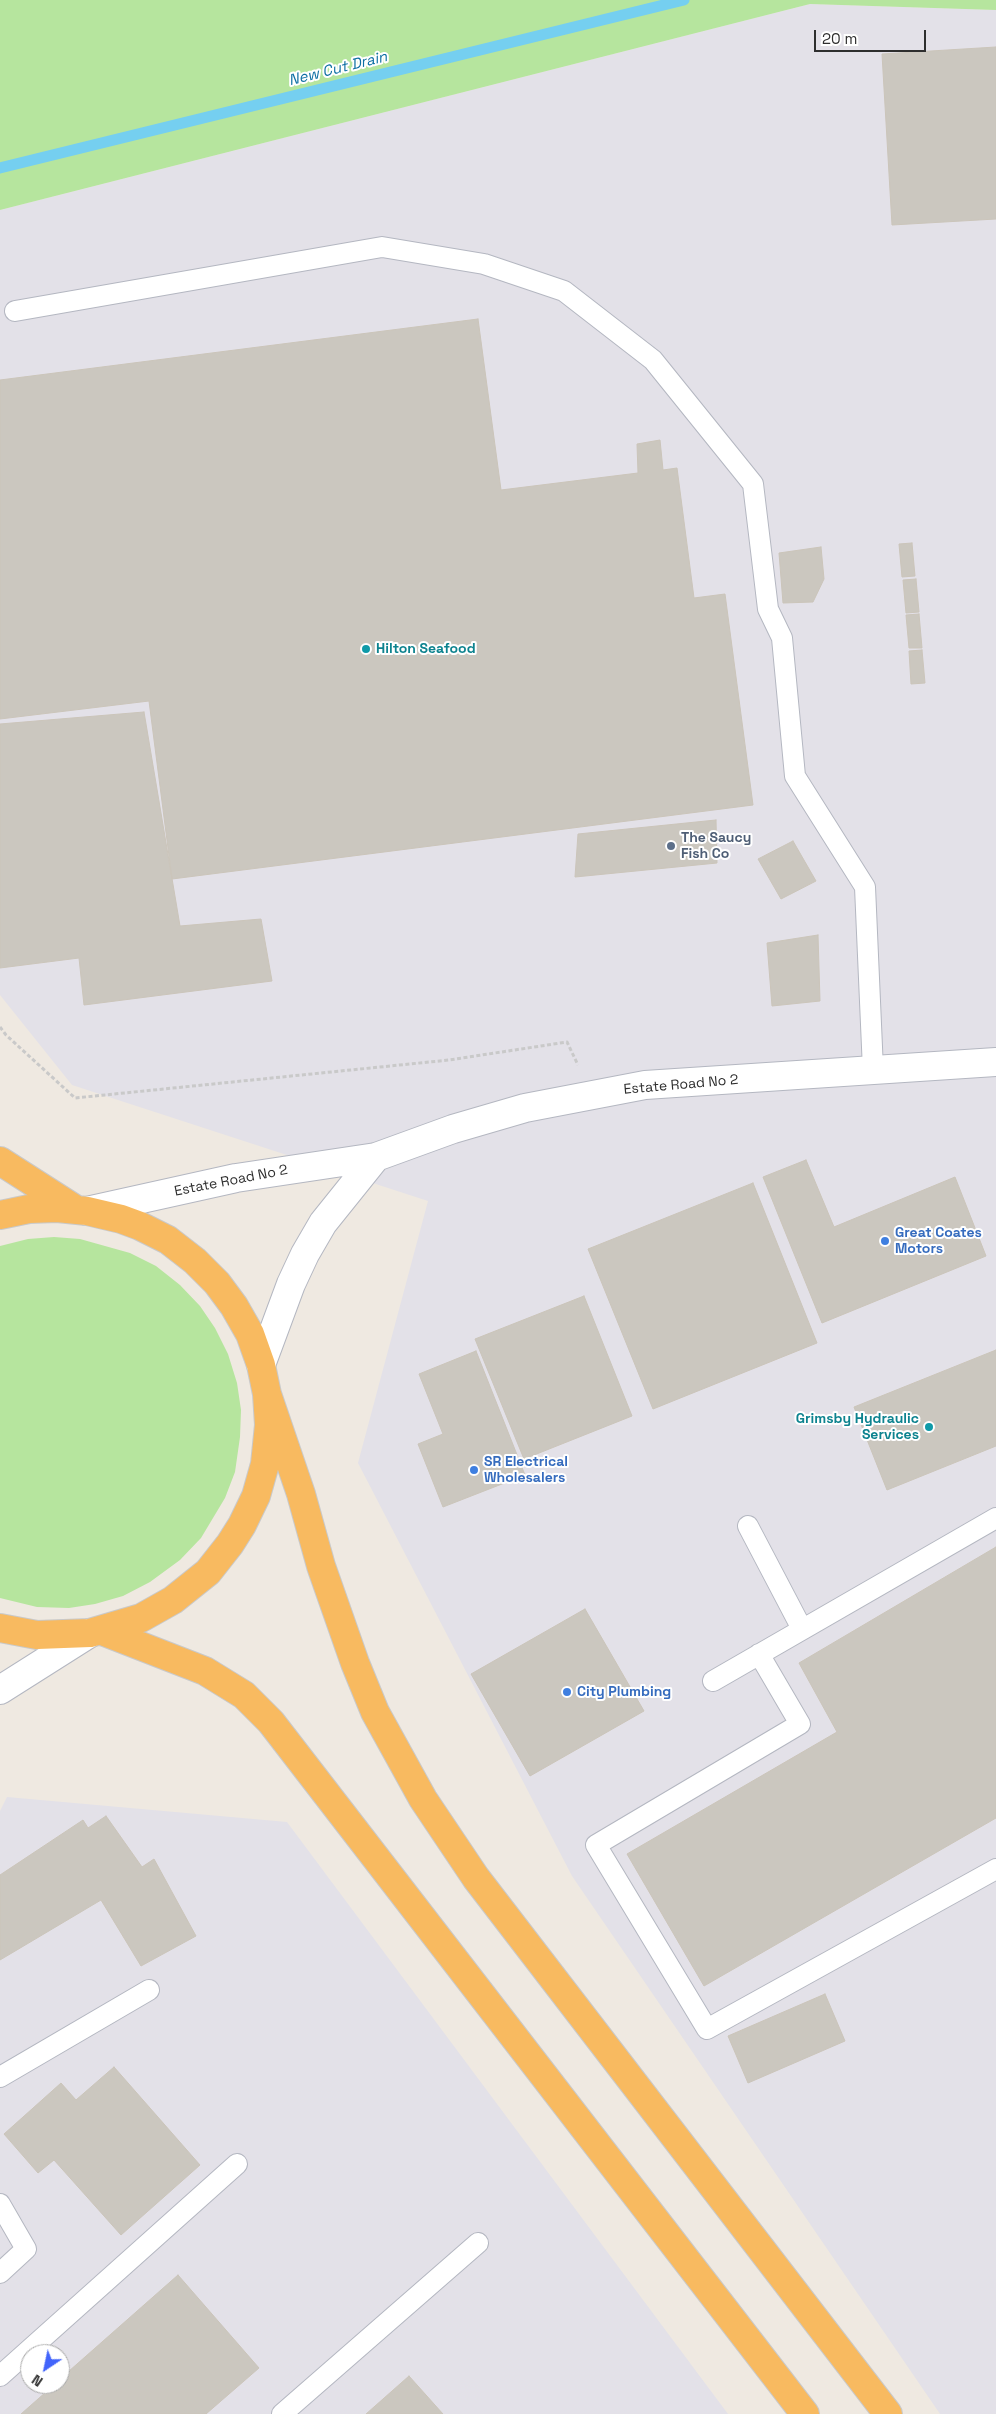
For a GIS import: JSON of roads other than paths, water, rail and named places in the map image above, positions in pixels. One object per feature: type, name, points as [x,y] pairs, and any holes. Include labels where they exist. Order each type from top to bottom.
[{"type":"highway","points":[[0,1161],[81,1210]]},
{"type":"highway","points":[[0,1215],[29,1210],[81,1210],[121,1219],[168,1240],[217,1282],[250,1334],[267,1394],[301,1494],[321,1566],[355,1663],[375,1712],[423,1799],[476,1878],[888,2414]]},
{"type":"highway","points":[[0,1628],[37,1635],[96,1632],[141,1618],[173,1600],[208,1572],[242,1525],[256,1496],[264,1464],[269,1425],[267,1394]]},
{"type":"highway","points":[[96,1632],[205,1671],[244,1696],[271,1722],[805,2414]]},
{"type":"street","name":"Estate Road No 2","points":[[81,1210],[236,1178],[376,1157],[453,1129],[525,1108],[645,1085],[996,1062]]},
{"type":"street","points":[[260,1365],[291,1284],[305,1254],[323,1223],[376,1157]]},
{"type":"street","points":[[0,1690],[96,1632]]},
{"type":"lane","points":[[15,311],[382,247],[484,264],[564,291],[653,360],[753,484],[768,609],[782,638],[795,776],[865,887],[873,1070]]},
{"type":"lane","points":[[713,1681],[996,1518]]},
{"type":"lane","points":[[748,1526],[802,1629]]},
{"type":"lane","points":[[759,1654],[800,1724],[596,1845],[707,2029],[996,1868]]},
{"type":"lane","points":[[0,2076],[149,1990]]},
{"type":"lane","points":[[0,2376],[237,2164]]},
{"type":"lane","points":[[0,2204],[26,2249],[0,2273]]},
{"type":"lane","points":[[282,2414],[478,2243]]},
{"type":"waterway","name":"New Cut Drain","points":[[0,168],[684,0]]},
{"type":"place","name":"Hilton Seafood","points":[[366,649]]},
{"type":"place","name":"The Saucy Fish Co","points":[[671,846]]},
{"type":"place","name":"Great Coates Motors","points":[[885,1241]]},
{"type":"place","name":"Grimsby Hydraulic Services","points":[[929,1427]]},
{"type":"place","name":"SR Electrical Wholesalers","points":[[474,1470]]},
{"type":"place","name":"City Plumbing","points":[[567,1692]]}]
